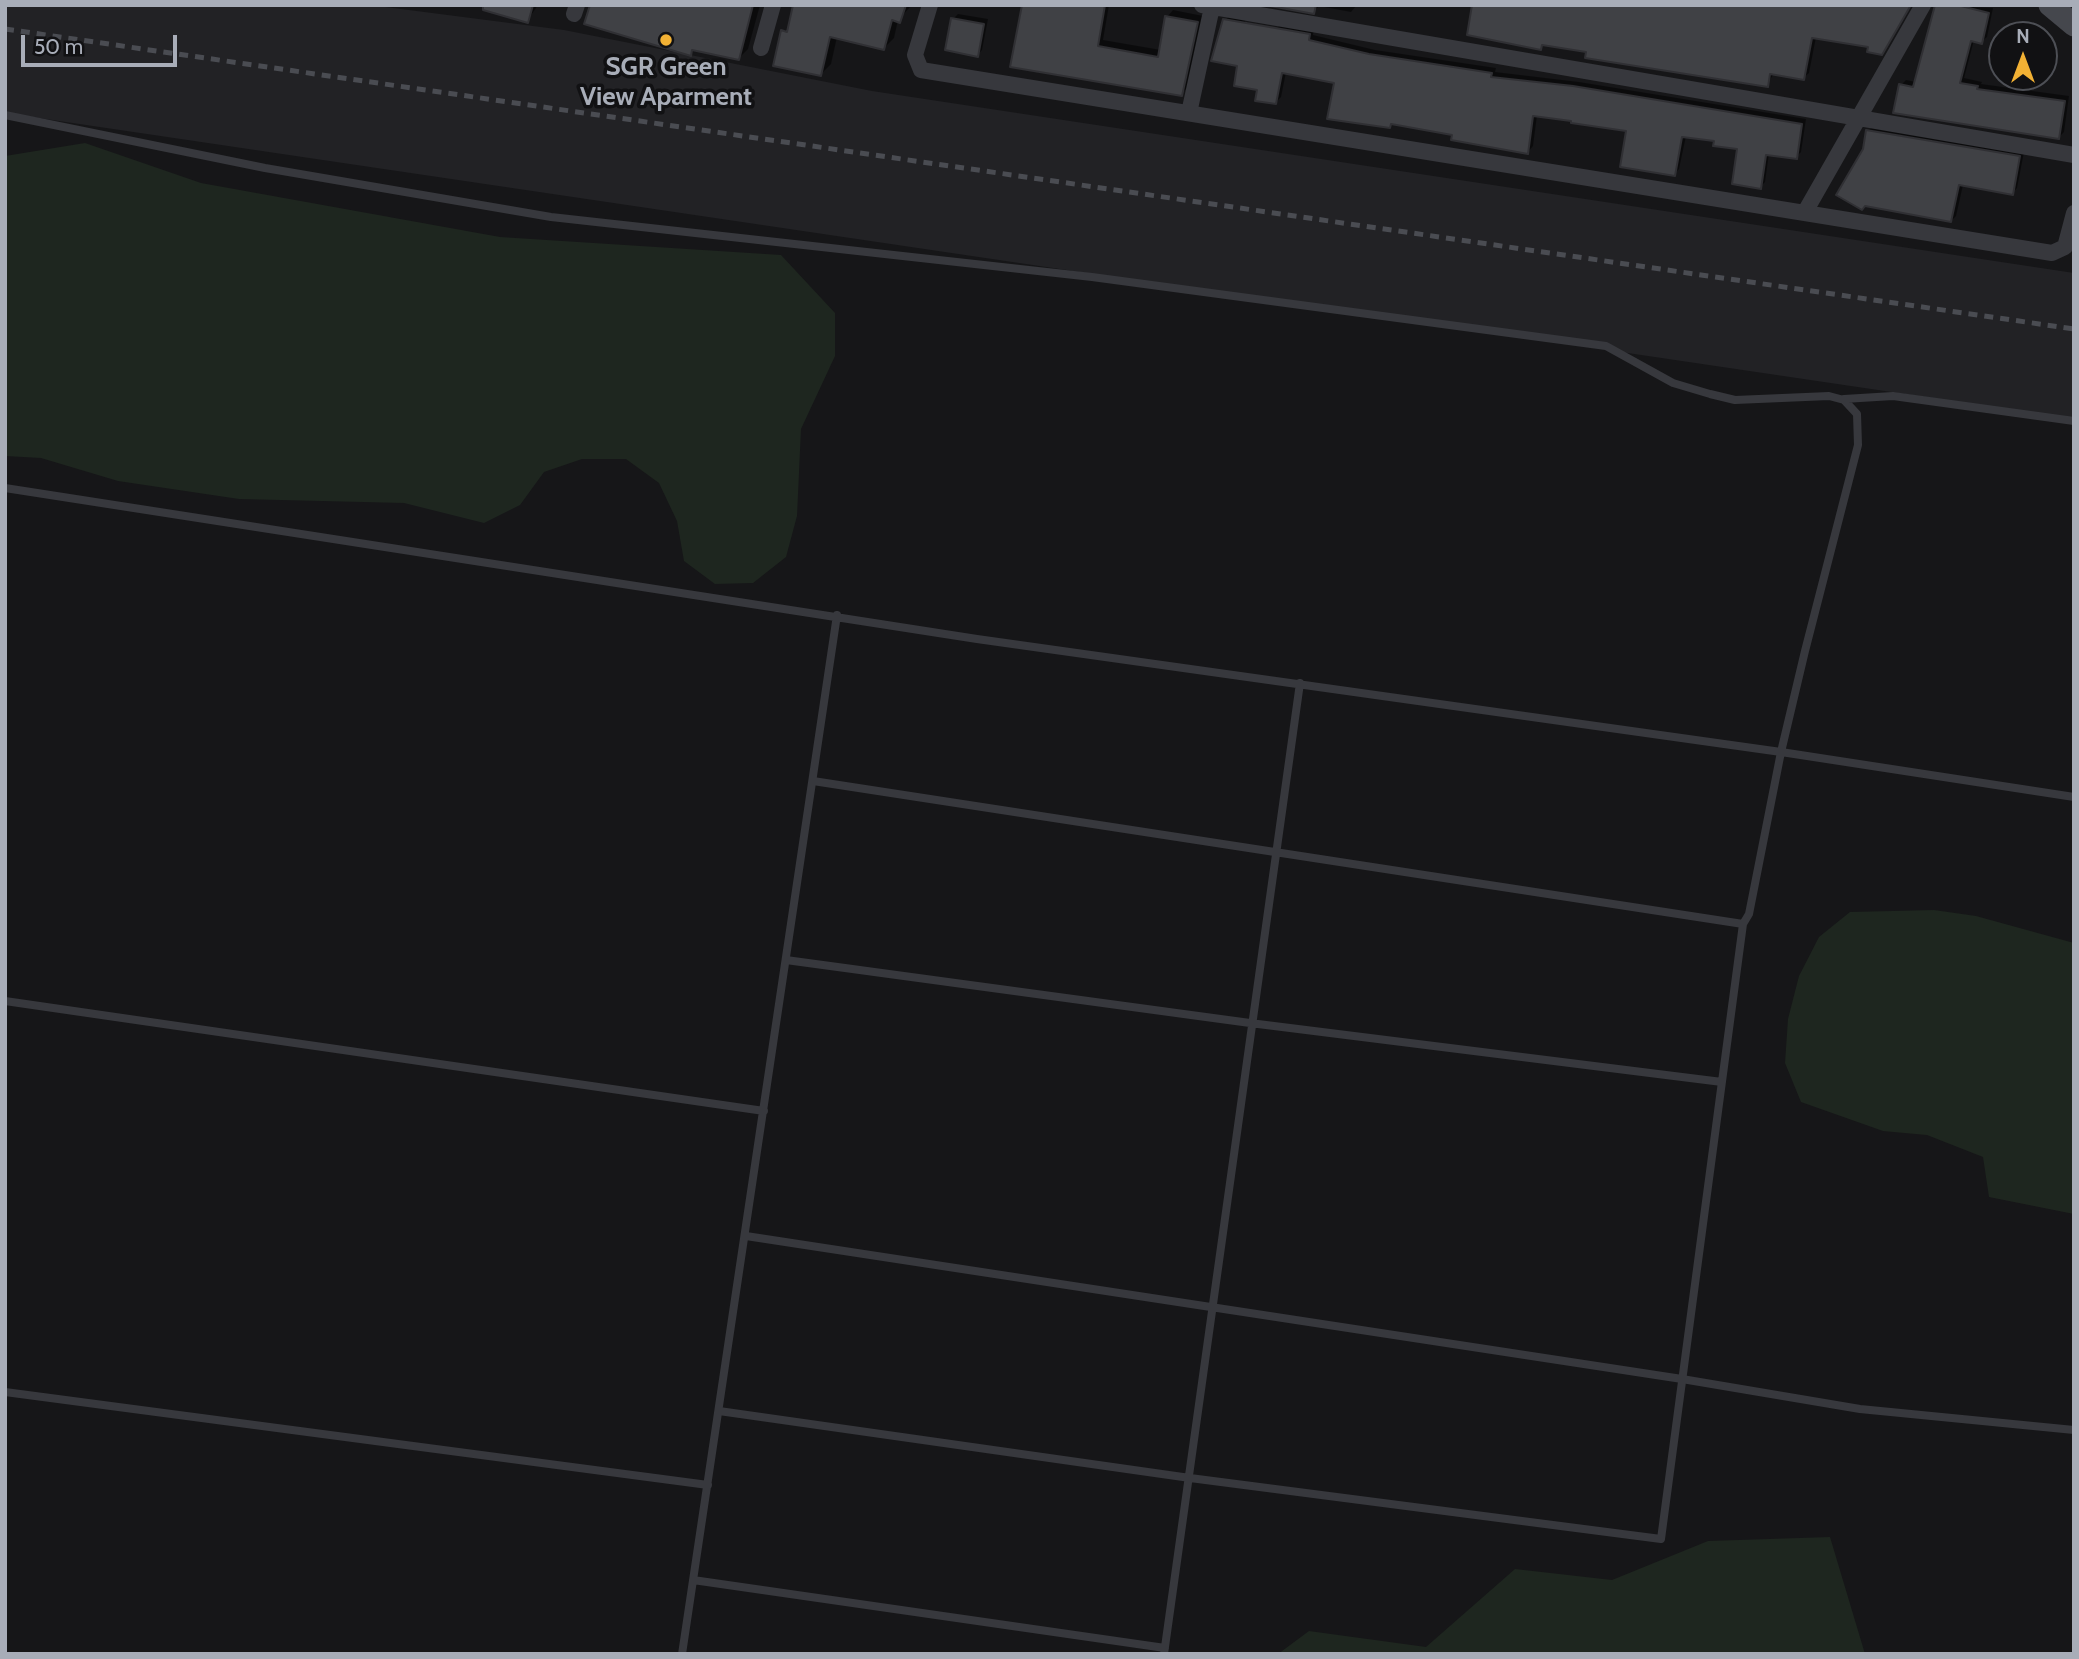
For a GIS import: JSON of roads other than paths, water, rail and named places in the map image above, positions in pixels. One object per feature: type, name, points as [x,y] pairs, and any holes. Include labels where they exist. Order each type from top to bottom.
[{"type":"main road","points":[[2050,5],[2074,25]]},
{"type":"street","points":[[761,48],[772,5]]},
{"type":"street","points":[[930,5],[915,55],[921,70],[2052,253],[2064,247],[2074,213]]},
{"type":"street","points":[[1805,212],[1923,5]]},
{"type":"street","points":[[1189,113],[1207,6],[2074,156]]},
{"type":"lane","points":[[5,115],[265,168],[551,217],[1092,276],[1606,346],[1673,383],[1735,400],[1829,396],[1844,400],[1893,396],[2074,421]]},
{"type":"lane","points":[[719,1411],[1189,1478],[1661,1539],[1743,924],[1749,914],[1781,752],[1858,445],[1857,414],[1844,400]]},
{"type":"lane","points":[[5,488],[837,615],[977,639],[1781,752],[2074,797]]},
{"type":"lane","points":[[682,1654],[837,615]]},
{"type":"lane","points":[[693,1580],[1164,1651],[1250,1023],[1300,683]]},
{"type":"lane","points":[[813,781],[1743,924]]},
{"type":"lane","points":[[786,960],[1250,1023],[1722,1082]]},
{"type":"lane","points":[[5,1001],[764,1111]]},
{"type":"lane","points":[[746,1236],[1682,1379],[1860,1409],[2074,1430]]},
{"type":"lane","points":[[5,1392],[708,1485]]},
{"type":"railway","points":[[5,29],[2074,329]]},
{"type":"place","name":"SGR Green View Aparment","points":[[666,40]]}]
